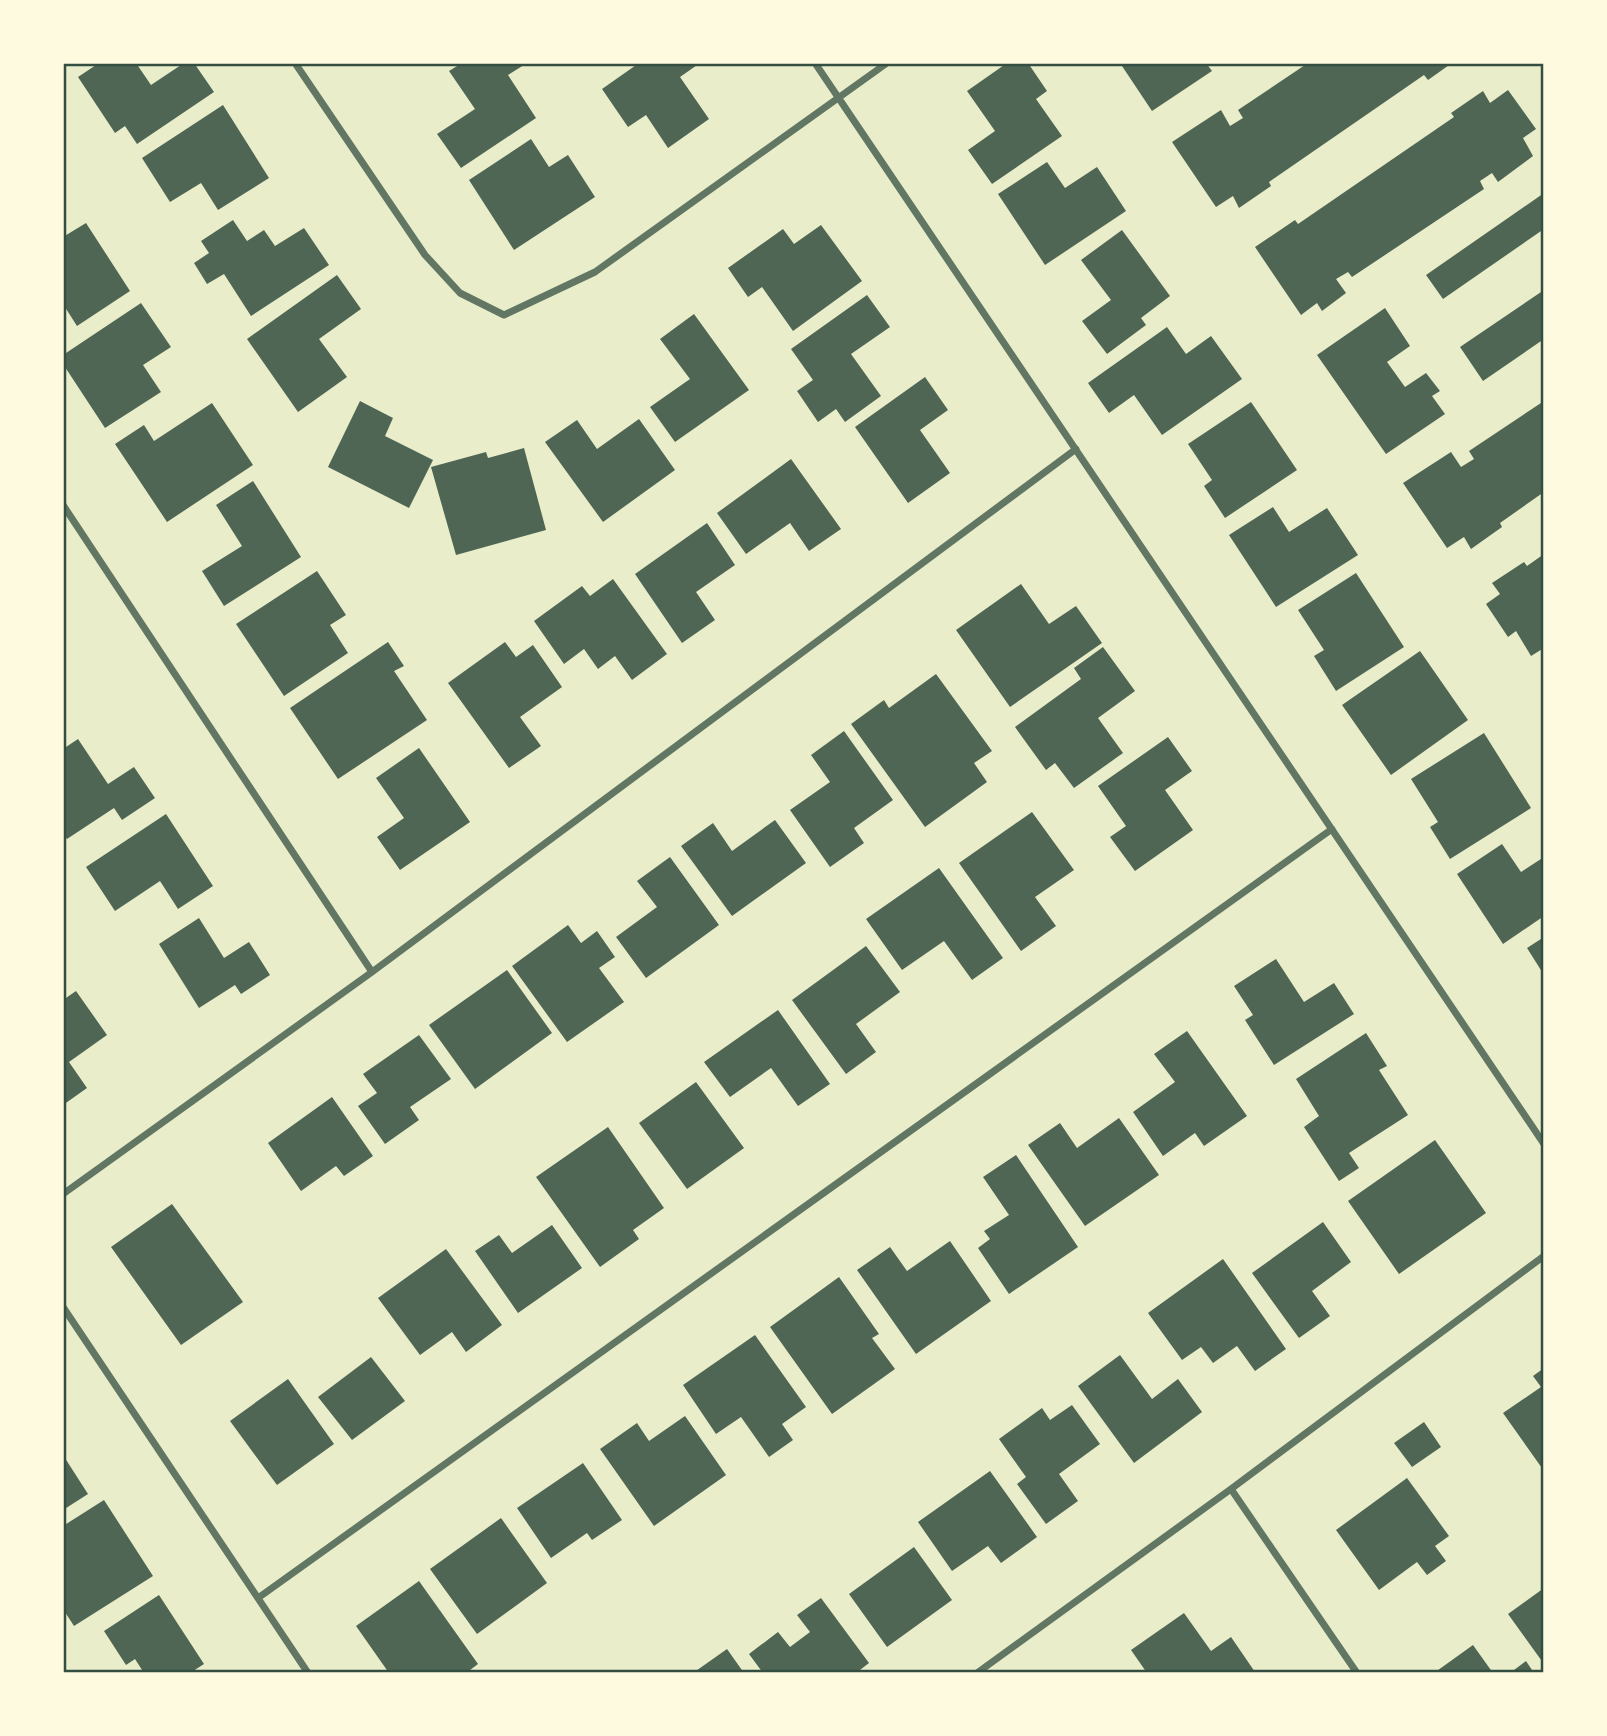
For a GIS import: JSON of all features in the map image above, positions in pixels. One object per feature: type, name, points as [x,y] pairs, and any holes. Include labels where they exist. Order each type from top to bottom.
[{"type":"street","points":[[295,63],[425,255],[460,292],[504,315],[595,272],[887,63]]},
{"type":"street","points":[[815,63],[1544,1144]]},
{"type":"street","points":[[63,1194],[372,972],[1076,449]]},
{"type":"street","points":[[63,505],[372,972]]},
{"type":"street","points":[[258,1598],[1332,829]]},
{"type":"street","points":[[977,1673],[1231,1489],[1544,1256]]},
{"type":"street","points":[[63,1307],[308,1673]]},
{"type":"street","points":[[1231,1489],[1357,1673]]},
{"type":"building","points":[[99,63],[136,63],[151,85],[184,63],[194,63],[214,92],[137,144],[125,126],[115,133],[78,77]]},
{"type":"building","points":[[462,63],[527,63],[508,75],[536,118],[461,168],[437,134],[475,109],[449,71]]},
{"type":"building","points":[[639,63],[700,63],[680,77],[709,119],[668,148],[646,115],[628,127],[602,89]]},
{"type":"building","points":[[1007,63],[1028,63],[1047,91],[1036,99],[1062,136],[992,184],[968,150],[995,131],[967,91]]},
{"type":"building","points":[[1120,63],[1206,63],[1212,71],[1152,111]]},
{"type":"building","points":[[1308,63],[1452,63],[1428,80],[1424,75],[1269,182],[1271,186],[1239,208],[1233,196],[1216,207],[1172,142],[1221,110],[1230,126],[1243,118],[1238,110]]},
{"type":"building","points":[[1508,90],[1536,129],[1523,138],[1533,156],[1498,182],[1492,173],[1480,181],[1484,189],[1352,277],[1348,272],[1336,279],[1346,293],[1322,311],[1317,303],[1301,315],[1255,247],[1295,220],[1298,224],[1454,117],[1451,113],[1483,91],[1490,103]]},
{"type":"building","points":[[223,105],[269,178],[218,210],[201,183],[170,202],[142,158]]},
{"type":"building","points":[[531,139],[549,167],[568,155],[595,197],[514,250],[469,180]]},
{"type":"building","points":[[1047,162],[1065,188],[1097,167],[1126,211],[1045,265],[998,194]]},
{"type":"building","points":[[1544,193],[1544,229],[1443,299],[1426,275]]},
{"type":"building","points":[[233,220],[247,241],[264,230],[275,246],[304,228],[329,265],[251,316],[224,274],[207,284],[194,263],[209,253],[201,241]]},
{"type":"building","points":[[86,223],[130,291],[77,326],[63,304],[63,237]]},
{"type":"building","points":[[821,225],[862,281],[793,331],[762,287],[748,297],[728,268],[783,229],[794,244]]},
{"type":"building","points":[[1122,230],[1170,296],[1141,318],[1146,325],[1107,354],[1082,321],[1111,300],[1081,260]]},
{"type":"building","points":[[337,275],[361,309],[319,339],[347,377],[298,412],[247,339]]},
{"type":"building","points":[[1544,290],[1544,339],[1483,381],[1460,347]]},
{"type":"building","points":[[867,295],[890,327],[851,354],[881,396],[845,422],[836,409],[818,422],[797,391],[813,380],[791,349]]},
{"type":"building","points":[[141,303],[171,347],[143,365],[161,392],[105,428],[63,364],[63,355]]},
{"type":"building","points":[[1385,308],[1410,346],[1387,362],[1405,387],[1426,373],[1440,391],[1432,396],[1445,414],[1386,454],[1317,355]]},
{"type":"building","points":[[694,314],[749,390],[675,442],[650,407],[690,379],[660,339]]},
{"type":"building","points":[[1167,327],[1186,354],[1211,336],[1242,379],[1162,435],[1134,395],[1109,413],[1088,383]]},
{"type":"building","points":[[925,377],[948,410],[920,430],[950,473],[908,503],[855,427]]},
{"type":"building","points":[[360,401],[393,418],[385,436],[433,460],[409,508],[328,467]]},
{"type":"building","points":[[1544,401],[1544,492],[1500,523],[1502,527],[1471,549],[1464,537],[1447,548],[1403,483],[1451,452],[1461,467],[1474,459],[1469,451]]},
{"type":"building","points":[[1251,402],[1297,470],[1225,518],[1204,486],[1212,480],[1188,444]]},
{"type":"building","points":[[212,403],[253,465],[167,522],[115,444],[144,425],[154,441]]},
{"type":"building","points":[[639,419],[675,470],[603,522],[545,442],[577,420],[597,449]]},
{"type":"building","points":[[524,448],[546,530],[456,555],[431,467],[486,452],[488,458]]},
{"type":"building","points":[[791,459],[841,529],[809,551],[790,523],[746,554],[717,513]]},
{"type":"building","points":[[253,481],[301,557],[224,606],[202,571],[242,546],[216,505]]},
{"type":"building","points":[[1273,507],[1289,532],[1327,508],[1358,555],[1276,607],[1229,535]]},
{"type":"building","points":[[707,523],[735,565],[696,592],[715,620],[682,643],[635,574]]},
{"type":"building","points":[[1544,554],[1544,648],[1531,656],[1516,631],[1508,637],[1486,604],[1500,594],[1492,583],[1524,562],[1527,566]]},
{"type":"building","points":[[317,571],[346,615],[330,625],[348,653],[284,696],[236,624]]},
{"type":"building","points":[[1356,573],[1404,647],[1336,691],[1314,656],[1324,650],[1298,610]]},
{"type":"building","points":[[613,579],[667,654],[632,680],[615,656],[598,669],[584,649],[564,664],[534,621],[582,586],[590,596]]},
{"type":"building","points":[[1021,584],[1049,624],[1076,606],[1102,643],[1010,707],[956,630]]},
{"type":"building","points":[[388,642],[404,666],[394,671],[427,720],[338,779],[290,708]]},
{"type":"building","points":[[505,642],[516,657],[533,645],[562,687],[520,717],[541,746],[509,768],[448,683]]},
{"type":"building","points":[[1103,647],[1135,691],[1098,718],[1123,753],[1074,788],[1055,763],[1046,770],[1015,727],[1081,679],[1074,668]]},
{"type":"building","points":[[1420,651],[1468,720],[1391,775],[1342,705]]},
{"type":"building","points":[[936,674],[992,751],[974,763],[987,782],[925,827],[851,724],[884,700],[889,708]]},
{"type":"building","points":[[844,731],[893,800],[854,828],[864,843],[830,867],[790,810],[830,782],[811,755]]},
{"type":"building","points":[[1484,733],[1531,808],[1450,859],[1430,827],[1438,822],[1411,779]]},
{"type":"building","points":[[1168,737],[1192,771],[1165,790],[1193,830],[1135,871],[1110,837],[1126,826],[1098,786]]},
{"type":"building","points":[[78,739],[108,784],[134,767],[155,798],[122,820],[114,808],[67,839],[63,834],[63,749]]},
{"type":"building","points":[[419,748],[470,822],[400,870],[377,837],[404,818],[376,778]]},
{"type":"building","points":[[1032,812],[1074,870],[1035,897],[1056,926],[1021,951],[959,863]]},
{"type":"building","points":[[166,814],[213,886],[178,909],[160,881],[115,911],[86,867]]},
{"type":"building","points":[[775,820],[806,863],[732,916],[681,846],[713,823],[732,851]]},
{"type":"building","points":[[1502,844],[1521,872],[1544,857],[1544,916],[1503,944],[1457,874]]},
{"type":"building","points":[[670,857],[719,925],[646,978],[616,937],[657,907],[637,881]]},
{"type":"building","points":[[939,868],[1003,958],[972,980],[944,941],[902,970],[866,919]]},
{"type":"building","points":[[199,918],[224,958],[249,942],[270,975],[241,994],[235,985],[199,1008],[159,944]]},
{"type":"building","points":[[568,925],[581,943],[597,931],[615,957],[599,968],[624,1002],[567,1042],[512,966]]},
{"type":"building","points":[[1544,937],[1544,975],[1527,948]]},
{"type":"building","points":[[866,946],[900,992],[856,1024],[876,1052],[846,1074],[792,1000]]},
{"type":"building","points":[[1276,959],[1304,1002],[1334,983],[1354,1014],[1274,1065],[1245,1020],[1253,1015],[1234,986]]},
{"type":"building","points":[[507,970],[552,1033],[475,1089],[429,1025]]},
{"type":"building","points":[[76,991],[107,1035],[69,1062],[87,1088],[63,1105],[63,1000]]},
{"type":"building","points":[[778,1010],[830,1084],[798,1106],[771,1068],[730,1097],[704,1062]]},
{"type":"building","points":[[1187,1031],[1247,1116],[1204,1146],[1195,1133],[1163,1156],[1133,1112],[1175,1082],[1154,1054]]},
{"type":"building","points":[[1366,1033],[1387,1066],[1379,1070],[1408,1115],[1349,1153],[1359,1168],[1339,1181],[1304,1127],[1319,1116],[1296,1079]]},
{"type":"building","points":[[419,1035],[451,1079],[410,1107],[419,1120],[385,1144],[358,1106],[377,1093],[363,1074]]},
{"type":"building","points":[[696,1082],[744,1148],[687,1189],[639,1123]]},
{"type":"building","points":[[332,1097],[373,1156],[344,1176],[336,1166],[301,1191],[268,1143]]},
{"type":"building","points":[[1119,1118],[1159,1175],[1085,1226],[1028,1145],[1060,1123],[1077,1148]]},
{"type":"building","points":[[608,1127],[664,1208],[633,1230],[639,1239],[600,1267],[536,1177]]},
{"type":"building","points":[[1435,1140],[1486,1213],[1399,1274],[1348,1201]]},
{"type":"building","points":[[1016,1155],[1078,1247],[1009,1294],[978,1248],[990,1239],[984,1231],[1009,1215],[983,1177]]},
{"type":"building","points":[[172,1204],[243,1302],[181,1345],[111,1247]]},
{"type":"building","points":[[1323,1222],[1351,1262],[1312,1291],[1330,1316],[1299,1338],[1252,1273]]},
{"type":"building","points":[[552,1225],[582,1268],[518,1313],[475,1251],[499,1235],[512,1253]]},
{"type":"building","points":[[950,1241],[991,1301],[916,1354],[857,1270],[890,1247],[907,1271]]},
{"type":"building","points":[[446,1249],[502,1325],[466,1352],[452,1332],[420,1355],[378,1298]]},
{"type":"building","points":[[1223,1259],[1286,1349],[1255,1371],[1237,1346],[1213,1363],[1201,1347],[1182,1360],[1148,1313]]},
{"type":"building","points":[[839,1277],[879,1334],[872,1338],[895,1369],[832,1414],[770,1327]]},
{"type":"building","points":[[755,1335],[806,1407],[782,1424],[793,1440],[769,1457],[741,1417],[716,1434],[683,1385]]},
{"type":"building","points":[[1120,1355],[1152,1399],[1178,1379],[1202,1412],[1134,1463],[1078,1386]]},
{"type":"building","points":[[371,1357],[405,1401],[352,1440],[318,1397]]},
{"type":"building","points":[[1544,1368],[1544,1471],[1503,1413],[1541,1387],[1533,1376]]},
{"type":"building","points":[[288,1379],[334,1444],[277,1485],[230,1421]]},
{"type":"building","points":[[1072,1405],[1100,1444],[1059,1474],[1078,1501],[1046,1524],[1017,1484],[1026,1477],[999,1439],[1042,1408],[1050,1420]]},
{"type":"building","points":[[685,1416],[726,1475],[654,1526],[600,1449],[637,1423],[649,1441]]},
{"type":"building","points":[[1424,1422],[1441,1447],[1412,1467],[1394,1443]]},
{"type":"building","points":[[63,1455],[88,1494],[63,1510]]},
{"type":"building","points":[[583,1463],[622,1520],[592,1540],[587,1533],[551,1558],[517,1508]]},
{"type":"building","points":[[990,1471],[1037,1537],[1001,1563],[988,1546],[952,1571],[918,1522]]},
{"type":"building","points":[[1407,1478],[1449,1536],[1435,1546],[1446,1561],[1427,1575],[1417,1562],[1379,1590],[1336,1530]]},
{"type":"building","points":[[104,1500],[153,1576],[74,1626],[63,1609],[63,1598],[66,1596],[63,1592],[63,1526]]},
{"type":"building","points":[[501,1518],[547,1583],[477,1634],[430,1569]]},
{"type":"building","points":[[914,1547],[952,1600],[887,1647],[849,1594]]},
{"type":"building","points":[[419,1581],[478,1664],[466,1673],[389,1673],[356,1626]]},
{"type":"building","points":[[1544,1588],[1544,1664],[1508,1614]]},
{"type":"building","points":[[159,1595],[204,1664],[190,1673],[144,1673],[135,1659],[126,1665],[104,1631]]},
{"type":"building","points":[[821,1598],[869,1663],[856,1673],[763,1673],[749,1654],[778,1632],[790,1647],[810,1632],[797,1615]]},
{"type":"building","points":[[1184,1613],[1211,1651],[1231,1637],[1255,1672],[1147,1673],[1131,1650]]},
{"type":"building","points":[[1473,1645],[1493,1673],[1434,1673]]},
{"type":"building","points":[[727,1649],[744,1673],[693,1673]]},
{"type":"building","points":[[1526,1661],[1534,1673],[1510,1673]]}]
